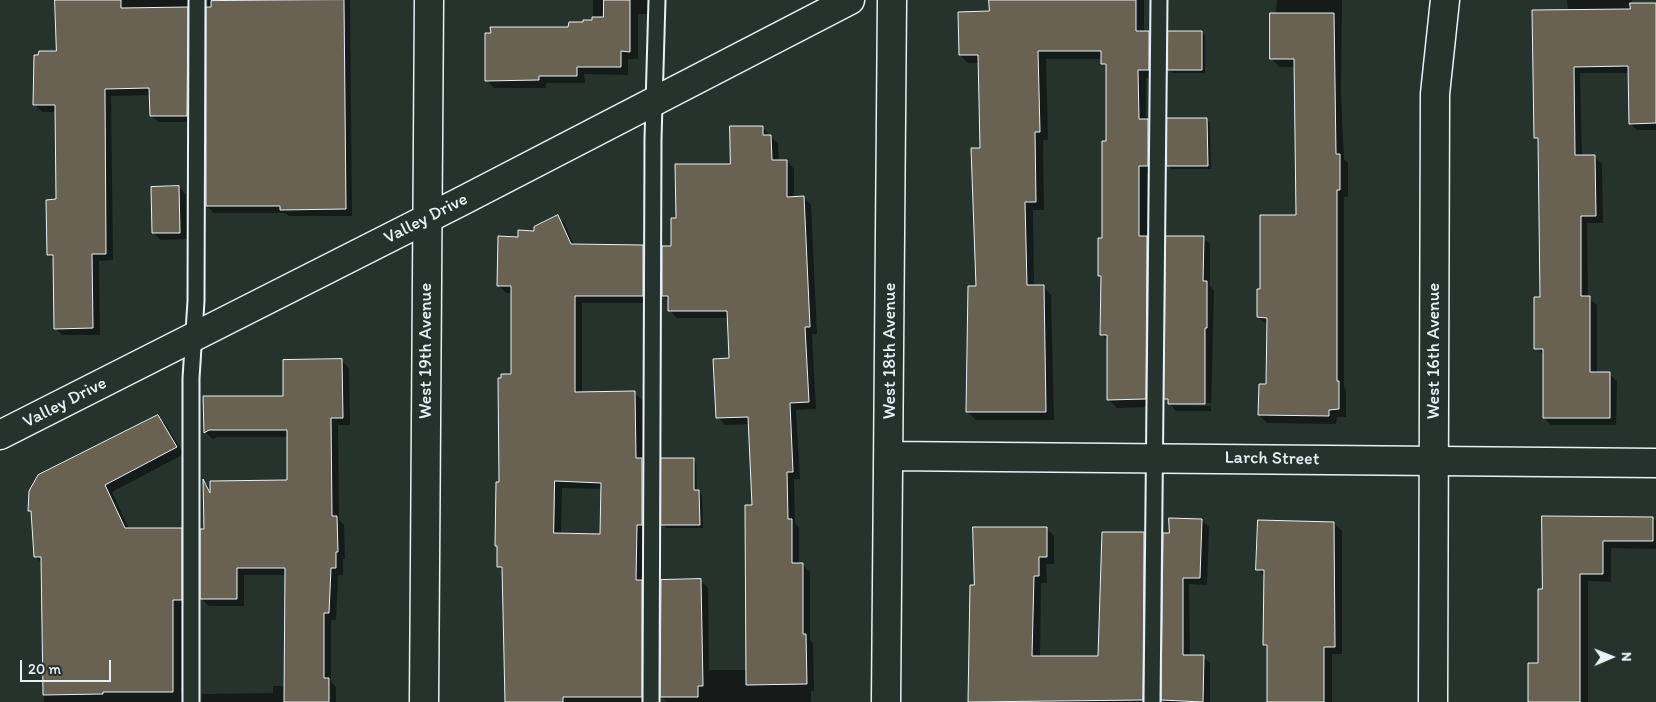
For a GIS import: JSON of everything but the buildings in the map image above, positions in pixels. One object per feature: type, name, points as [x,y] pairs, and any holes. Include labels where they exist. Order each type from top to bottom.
[{"type":"street","name":"West 19th Avenue","points":[[424,702],[429,0]]},
{"type":"street","name":"Valley Drive","points":[[0,436],[850,0]]},
{"type":"street","name":"West 18th Avenue","points":[[886,702],[892,0]]},
{"type":"street","name":"West 16th Avenue","points":[[1432,702],[1435,94],[1446,0]]},
{"type":"street","name":"Larch Street","points":[[889,456],[1656,463]]},
{"type":"lane","points":[[191,702],[191,388],[196,301],[196,0]]},
{"type":"lane","points":[[651,702],[654,102],[657,0]]},
{"type":"lane","points":[[1152,702],[1159,0]]}]
